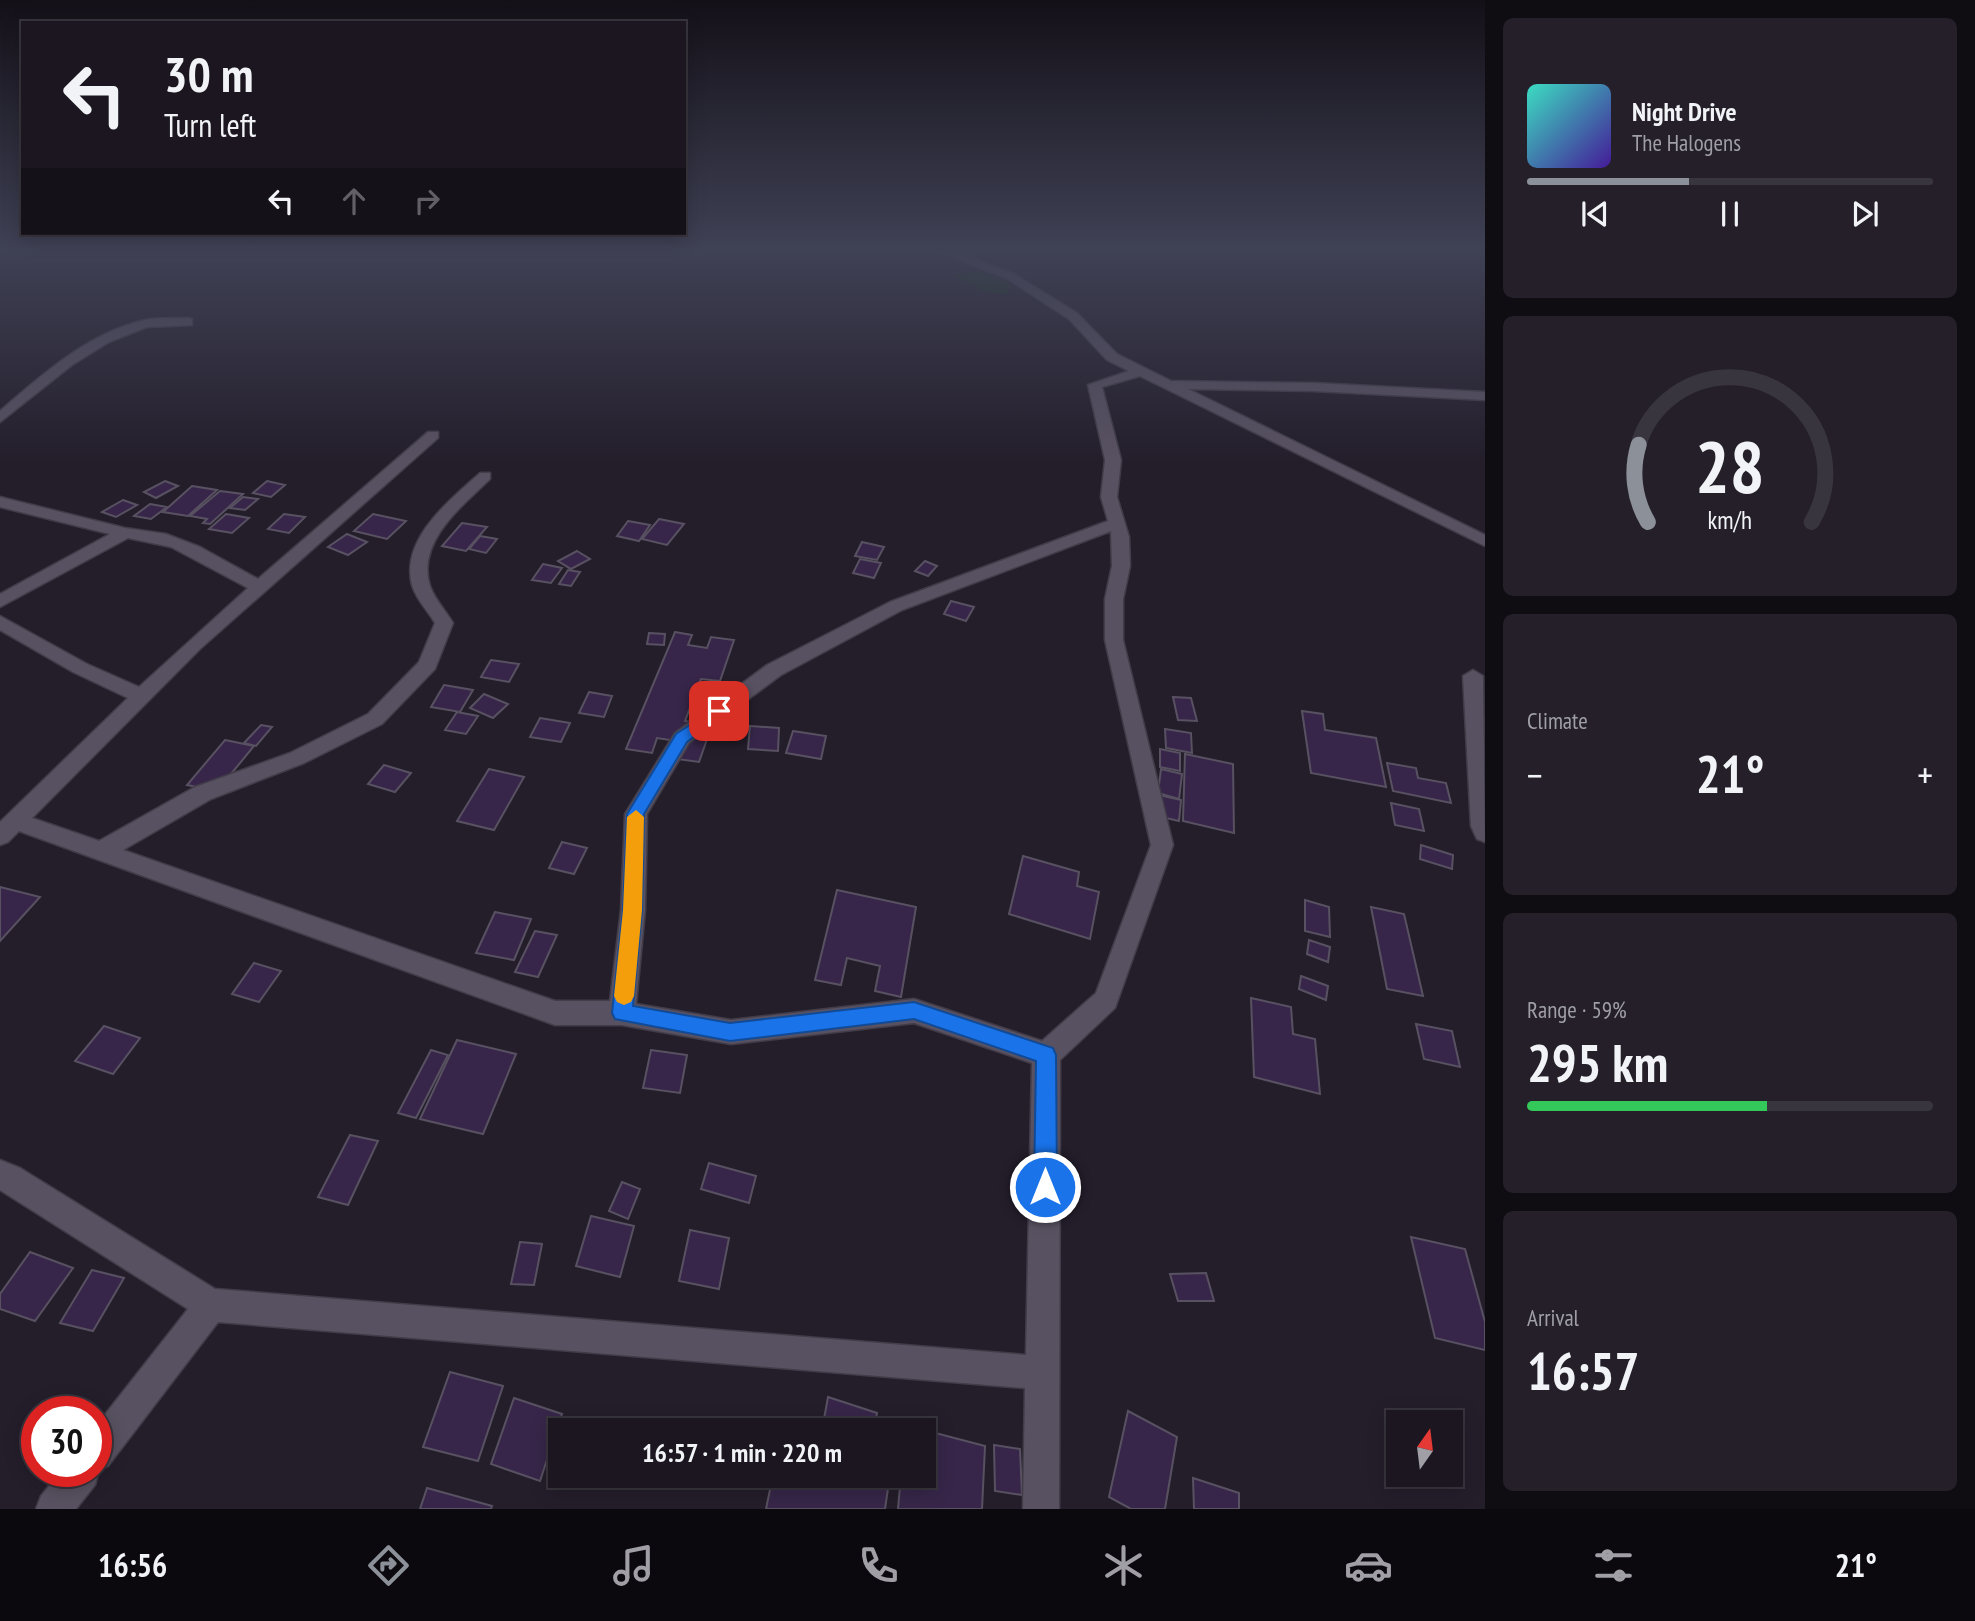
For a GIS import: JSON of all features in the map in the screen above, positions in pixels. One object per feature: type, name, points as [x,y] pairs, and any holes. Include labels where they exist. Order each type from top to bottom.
[{"type":"street","points":[[1077,320],[1106,354],[1139,372],[1485,541]]},
{"type":"street","points":[[0,418],[52,374],[100,342],[145,324],[188,322]]},
{"type":"street","points":[[1041,1509],[1046,1055],[1106,1000],[1162,845],[1115,640],[1114,599],[1121,566],[1121,537],[1110,497],[1113,460],[1095,385],[1139,372]]},
{"type":"street","points":[[1166,384],[1314,387],[1485,396]]},
{"type":"street","points":[[8,828],[141,696],[259,587],[433,435]]},
{"type":"street","points":[[101,851],[203,793],[297,758],[375,719],[428,665],[444,623],[421,584],[421,553],[445,513],[485,476]]},
{"type":"street","points":[[0,502],[125,533],[148,532],[191,549],[259,587]]},
{"type":"street","points":[[622,1013],[633,910],[636,814],[682,738],[774,670],[897,606],[1117,523]]},
{"type":"street","points":[[0,601],[125,533]]},
{"type":"street","points":[[0,622],[80,668],[141,696]]},
{"type":"street","points":[[1474,676],[1482,826],[1485,833]]},
{"type":"street","points":[[8,828],[101,851],[555,1013],[622,1013],[730,1032],[914,1011],[1046,1055]]},
{"type":"street","points":[[0,1175],[10,1178],[211,1305],[1044,1373]]},
{"type":"street","points":[[112,1433],[211,1305]]},
{"type":"street","points":[[54,1509],[71,1487]]},
{"type":"building","points":[[165,481],[178,486],[156,498],[144,492]]},
{"type":"building","points":[[267,481],[285,485],[271,497],[253,493]]},
{"type":"building","points":[[192,486],[217,490],[188,516],[163,512]]},
{"type":"building","points":[[220,491],[243,494],[210,524],[203,523],[207,519],[190,516]]},
{"type":"building","points":[[243,497],[258,499],[245,510],[230,508]]},
{"type":"building","points":[[123,500],[137,505],[116,517],[102,512]]},
{"type":"building","points":[[150,504],[167,507],[151,519],[134,516]]},
{"type":"building","points":[[226,514],[249,518],[232,533],[209,529]]},
{"type":"building","points":[[284,514],[305,517],[289,533],[268,529]]},
{"type":"building","points":[[373,514],[406,521],[387,539],[354,531]]},
{"type":"building","points":[[659,519],[684,524],[667,545],[642,539]]},
{"type":"building","points":[[628,521],[650,525],[639,541],[617,536]]},
{"type":"building","points":[[462,523],[487,527],[466,551],[442,546]]},
{"type":"building","points":[[347,534],[367,542],[348,555],[328,547]]},
{"type":"building","points":[[480,536],[497,539],[486,553],[469,549]]},
{"type":"building","points":[[862,542],[884,547],[877,560],[855,556]]},
{"type":"building","points":[[577,551],[590,559],[571,569],[558,561]]},
{"type":"building","points":[[860,559],[881,563],[874,578],[853,573]]},
{"type":"building","points":[[925,561],[937,566],[928,576],[915,571]]},
{"type":"building","points":[[543,564],[562,568],[551,583],[532,580]]},
{"type":"building","points":[[568,570],[580,572],[571,586],[559,584]]},
{"type":"building","points":[[951,601],[974,607],[966,621],[944,614]]},
{"type":"building","points":[[675,632],[692,635],[688,645],[707,648],[711,637],[734,640],[720,681],[701,679],[685,721],[712,725],[699,762],[670,758],[677,741],[657,738],[652,753],[626,749]]},
{"type":"building","points":[[649,633],[665,634],[664,645],[647,644]]},
{"type":"building","points":[[491,660],[519,664],[509,682],[481,677]]},
{"type":"building","points":[[705,682],[719,684],[710,706],[697,704]]},
{"type":"building","points":[[444,685],[473,690],[460,712],[431,707]]},
{"type":"building","points":[[589,692],[612,696],[604,717],[579,713]]},
{"type":"building","points":[[484,694],[508,704],[493,718],[470,708]]},
{"type":"building","points":[[1173,697],[1191,698],[1197,721],[1178,720]]},
{"type":"building","points":[[1302,711],[1323,714],[1325,730],[1376,738],[1386,787],[1311,773]]},
{"type":"building","points":[[457,712],[478,716],[466,734],[445,730]]},
{"type":"building","points":[[540,718],[570,723],[561,742],[530,737]]},
{"type":"building","points":[[261,725],[272,727],[256,746],[244,743]]},
{"type":"building","points":[[750,726],[779,728],[778,751],[748,749]]},
{"type":"building","points":[[1165,729],[1191,733],[1192,753],[1166,748]]},
{"type":"building","points":[[793,731],[826,736],[821,759],[786,753]]},
{"type":"building","points":[[225,740],[254,746],[217,791],[187,785]]},
{"type":"building","points":[[1160,749],[1180,753],[1180,771],[1160,767]]},
{"type":"building","points":[[1185,754],[1233,764],[1234,833],[1183,821]]},
{"type":"building","points":[[1387,763],[1416,768],[1418,778],[1446,783],[1451,803],[1393,791]]},
{"type":"building","points":[[384,765],[411,773],[395,792],[368,784]]},
{"type":"building","points":[[489,769],[524,777],[494,830],[457,821]]},
{"type":"building","points":[[1161,769],[1182,774],[1179,799],[1158,793]]},
{"type":"building","points":[[1159,795],[1181,800],[1179,821],[1157,816]]},
{"type":"building","points":[[1391,803],[1419,809],[1424,831],[1395,825]]},
{"type":"building","points":[[562,842],[587,848],[574,874],[549,868]]},
{"type":"building","points":[[1421,845],[1453,855],[1452,869],[1420,859]]},
{"type":"building","points":[[1023,856],[1079,872],[1077,886],[1099,892],[1090,939],[1009,914]]},
{"type":"building","points":[[0,887],[40,897],[0,941]]},
{"type":"building","points":[[837,890],[916,907],[901,997],[875,991],[880,966],[847,958],[841,985],[815,980]]},
{"type":"building","points":[[1305,900],[1329,907],[1330,937],[1305,931]]},
{"type":"building","points":[[1371,907],[1404,914],[1423,996],[1387,989]]},
{"type":"building","points":[[495,912],[531,919],[514,960],[476,953]]},
{"type":"building","points":[[535,931],[557,935],[538,977],[515,972]]},
{"type":"building","points":[[1309,940],[1330,947],[1328,962],[1307,954]]},
{"type":"building","points":[[254,963],[281,971],[259,1002],[232,994]]},
{"type":"building","points":[[1301,976],[1328,986],[1326,1000],[1299,989]]},
{"type":"building","points":[[1251,998],[1291,1007],[1293,1034],[1315,1039],[1320,1094],[1254,1077]]},
{"type":"building","points":[[1416,1024],[1452,1031],[1460,1067],[1424,1059]]},
{"type":"building","points":[[104,1026],[140,1038],[113,1074],[75,1061]]},
{"type":"building","points":[[457,1040],[516,1054],[483,1134],[420,1119]]},
{"type":"building","points":[[431,1050],[448,1055],[416,1118],[398,1113]]},
{"type":"building","points":[[651,1050],[687,1055],[680,1093],[643,1088]]},
{"type":"building","points":[[350,1135],[378,1141],[348,1205],[318,1197]]},
{"type":"building","points":[[709,1163],[756,1176],[749,1203],[701,1189]]},
{"type":"building","points":[[622,1182],[640,1189],[628,1219],[609,1211]]},
{"type":"building","points":[[591,1216],[634,1226],[620,1277],[576,1266]]},
{"type":"building","points":[[690,1230],[729,1238],[719,1289],[679,1281]]},
{"type":"building","points":[[1411,1237],[1465,1249],[1485,1322],[1485,1350],[1435,1338]]},
{"type":"building","points":[[520,1242],[542,1244],[534,1285],[511,1284]]},
{"type":"building","points":[[30,1252],[73,1268],[35,1321],[0,1309],[0,1294]]},
{"type":"building","points":[[92,1270],[124,1278],[93,1331],[60,1323]]},
{"type":"building","points":[[1206,1273],[1214,1301],[1178,1301],[1170,1274]]},
{"type":"building","points":[[450,1372],[503,1386],[478,1461],[423,1447]]},
{"type":"building","points":[[828,1397],[877,1413],[876,1418],[824,1418]]},
{"type":"building","points":[[514,1398],[562,1414],[561,1418],[548,1418],[548,1457],[540,1481],[491,1464]]},
{"type":"building","points":[[1128,1411],[1177,1437],[1165,1509],[1131,1509],[1109,1497]]},
{"type":"building","points":[[936,1433],[985,1446],[982,1509],[898,1509],[900,1488],[936,1488]]},
{"type":"building","points":[[994,1445],[1020,1449],[1022,1495],[995,1491]]},
{"type":"building","points":[[1193,1478],[1239,1493],[1239,1509],[1194,1509]]},
{"type":"building","points":[[427,1488],[492,1506],[491,1509],[420,1509]]},
{"type":"building","points":[[770,1488],[888,1488],[885,1509],[766,1509]]},
{"type":"slow traffic","points":[[624,996],[633,910],[636,817]]},
{"type":"route","points":[[719,711],[682,738],[636,814],[633,910],[622,1013],[730,1032],[914,1011],[1046,1055],[1045,1187]]}]
